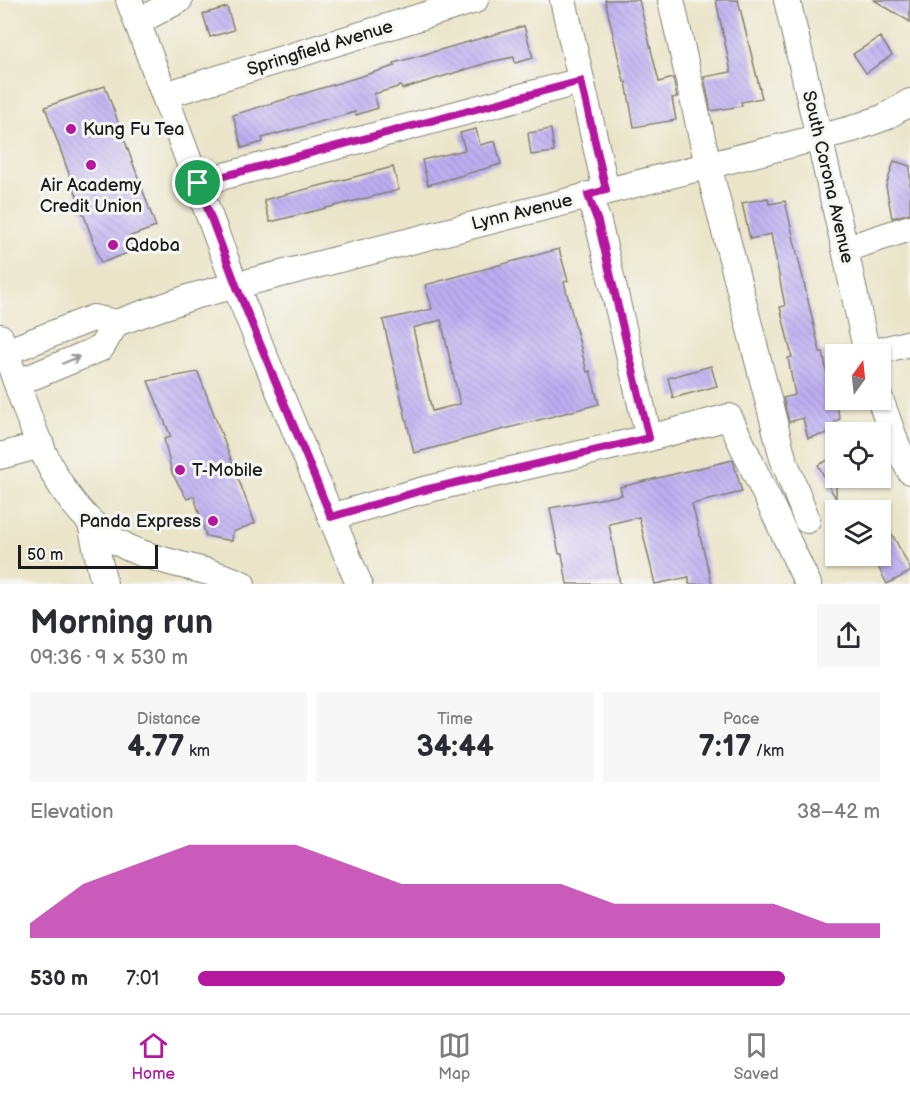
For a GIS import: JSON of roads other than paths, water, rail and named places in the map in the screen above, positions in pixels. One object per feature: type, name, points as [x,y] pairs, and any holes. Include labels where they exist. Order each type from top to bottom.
[{"type":"street","points":[[179,0],[133,11],[236,285],[359,584]]},
{"type":"street","name":"Springfield Avenue","points":[[165,95],[475,0]]},
{"type":"street","points":[[563,0],[581,81],[597,193],[598,222],[649,438]]},
{"type":"street","points":[[671,0],[708,165],[783,458],[807,520]]},
{"type":"street","name":"South Corona Avenue","points":[[787,0],[865,344]]},
{"type":"street","points":[[198,183],[581,81]]},
{"type":"street","name":"Lynn Avenue","points":[[116,323],[194,296],[852,129],[885,117],[910,102]]},
{"type":"street","points":[[845,249],[910,228]]},
{"type":"street","points":[[17,383],[101,348],[116,323],[93,318],[3,344],[17,383],[41,445],[61,489],[91,524],[127,547],[147,556],[204,570],[242,584]]},
{"type":"street","points":[[891,348],[910,343]]},
{"type":"street","points":[[884,410],[897,446],[910,471]]},
{"type":"street","points":[[331,517],[420,491],[729,417],[808,584]]},
{"type":"street","points":[[0,456],[41,445]]},
{"type":"street","points":[[91,524],[104,584]]},
{"type":"place","name":"Kung Fu Tea","points":[[71,129]]},
{"type":"place","name":"Air Academy Credit Union","points":[[91,165]]},
{"type":"place","name":"Qdoba","points":[[113,245]]},
{"type":"place","name":"T-Mobile","points":[[180,470]]},
{"type":"place","name":"Panda Express","points":[[213,521]]}]
